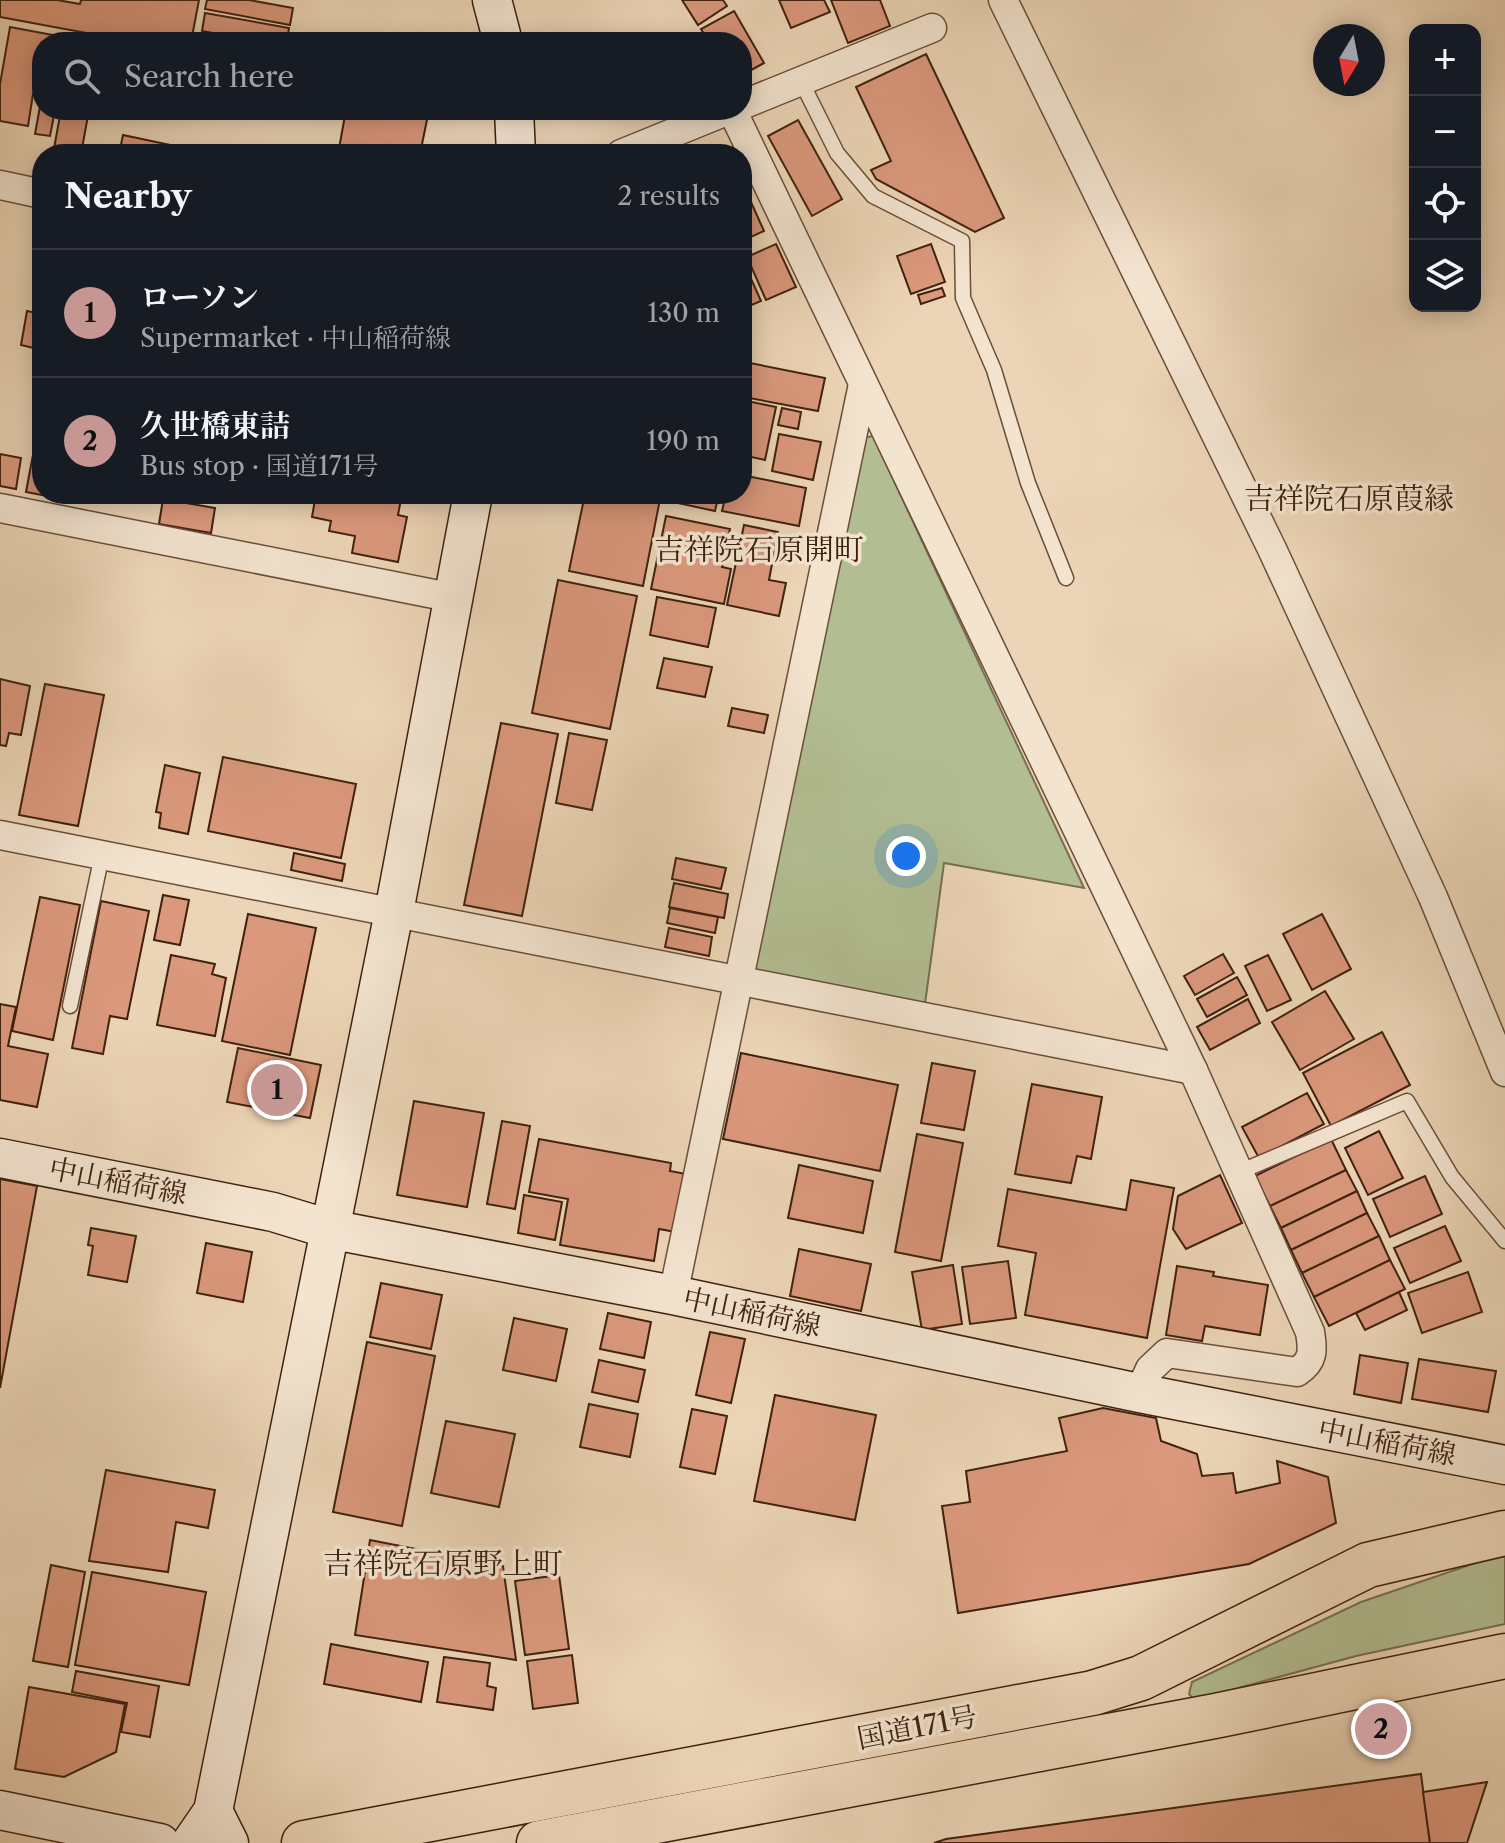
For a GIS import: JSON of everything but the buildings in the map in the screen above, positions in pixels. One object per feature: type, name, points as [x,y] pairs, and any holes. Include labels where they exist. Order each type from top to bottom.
[{"type":"highway","name":"国道171号","points":[[304,1843],[1093,1693],[1141,1678],[1368,1565],[1505,1533]]},
{"type":"highway","name":"国道171号","points":[[539,1843],[1215,1716],[1505,1656]]},
{"type":"street","points":[[492,0],[500,32]]},
{"type":"street","points":[[1003,0],[1279,563],[1433,897],[1505,1072]]},
{"type":"street","points":[[752,101],[932,28]]},
{"type":"street","points":[[514,120],[516,144]]},
{"type":"street","points":[[646,144],[705,120]]},
{"type":"street","points":[[735,120],[747,144]]},
{"type":"street","points":[[752,155],[1193,1070],[1310,1332],[1313,1353],[1307,1365],[1297,1372],[1167,1353],[1150,1369],[1139,1393]]},
{"type":"street","points":[[0,185],[32,192]]},
{"type":"street","points":[[673,1295],[863,384]]},
{"type":"street","points":[[191,1843],[221,1827],[329,1229],[394,912],[471,504]]},
{"type":"street","points":[[0,508],[454,598]]},
{"type":"street","points":[[0,835],[1193,1070]]},
{"type":"street","name":"中山稲荷線","points":[[0,1158],[273,1212],[329,1229],[673,1295],[1139,1393],[1505,1465]]},
{"type":"street","points":[[0,1810],[160,1843]]},
{"type":"lane","points":[[801,81],[837,153],[873,196],[962,241],[963,298],[994,370],[1028,483],[1066,578]]},
{"type":"lane","points":[[70,1006],[102,855]]},
{"type":"lane","points":[[1239,1172],[1407,1101],[1452,1177],[1505,1241]]},
{"type":"green space","points":[[873,436],[1084,888],[944,863],[925,1004],[757,973],[754,961],[863,438]]},
{"type":"green space","points":[[1505,1553],[1505,1624],[1356,1656],[1194,1700],[1189,1694],[1192,1682],[1361,1602]]},
{"type":"place","name":"ローソン","points":[[277,1090]]},
{"type":"place","name":"久世橋東詰","points":[[1381,1729]]},
{"type":"district","name":"吉祥院石原葭縁","points":[[1349,499]]},
{"type":"district","name":"吉祥院石原開町","points":[[759,550]]},
{"type":"district","name":"吉祥院石原野上町","points":[[443,1564]]}]
